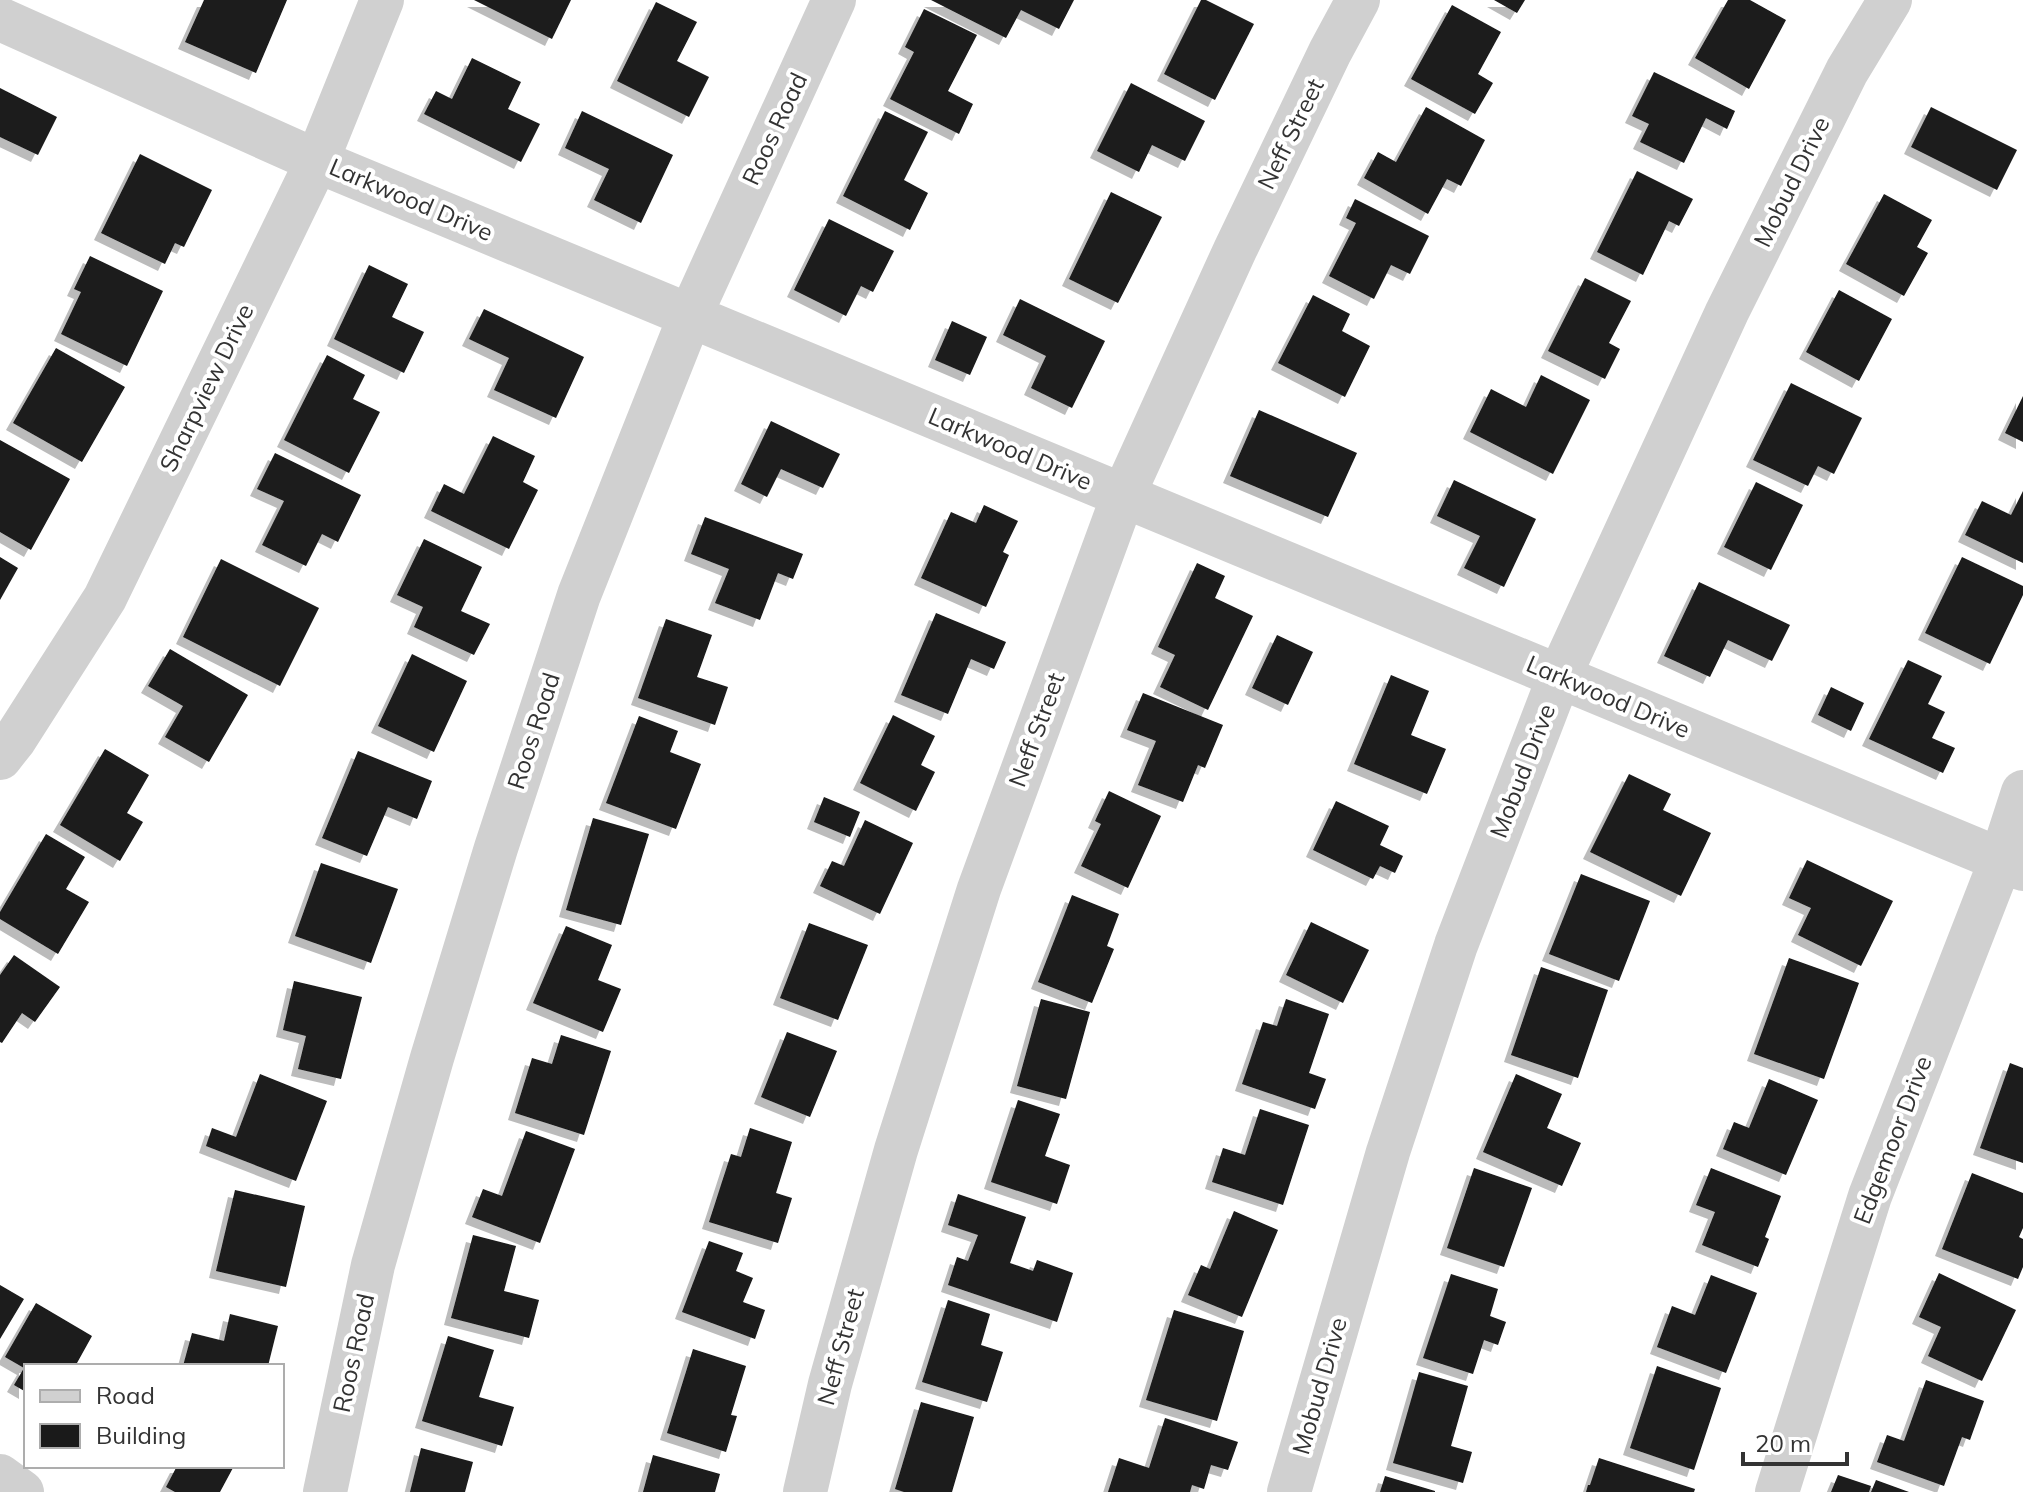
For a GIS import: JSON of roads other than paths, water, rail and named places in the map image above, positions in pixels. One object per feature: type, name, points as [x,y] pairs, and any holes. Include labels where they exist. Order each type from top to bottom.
[{"type":"street","name":"Sharpview Drive","points":[[0,758],[105,598],[317,161],[382,0]]},
{"type":"street","name":"Roos Road","points":[[325,1492],[373,1265],[496,848],[579,595],[690,316],[834,0]]},
{"type":"street","name":"Neff Street","points":[[805,1492],[830,1384],[896,1150],[960,947],[1123,496],[1235,250],[1358,0]]},
{"type":"street","name":"Mobud Drive","points":[[1289,1492],[1388,1152],[1456,945],[1559,677],[1727,312],[1847,71],[1890,0]]},
{"type":"street","name":"Larkwood Drive","points":[[0,19],[317,161],[2012,865]]},
{"type":"street","name":"Edgemoor Drive","points":[[1777,1492],[1870,1196],[2012,865],[2023,792]]},
{"type":"street","points":[[0,1476],[22,1492]]}]
